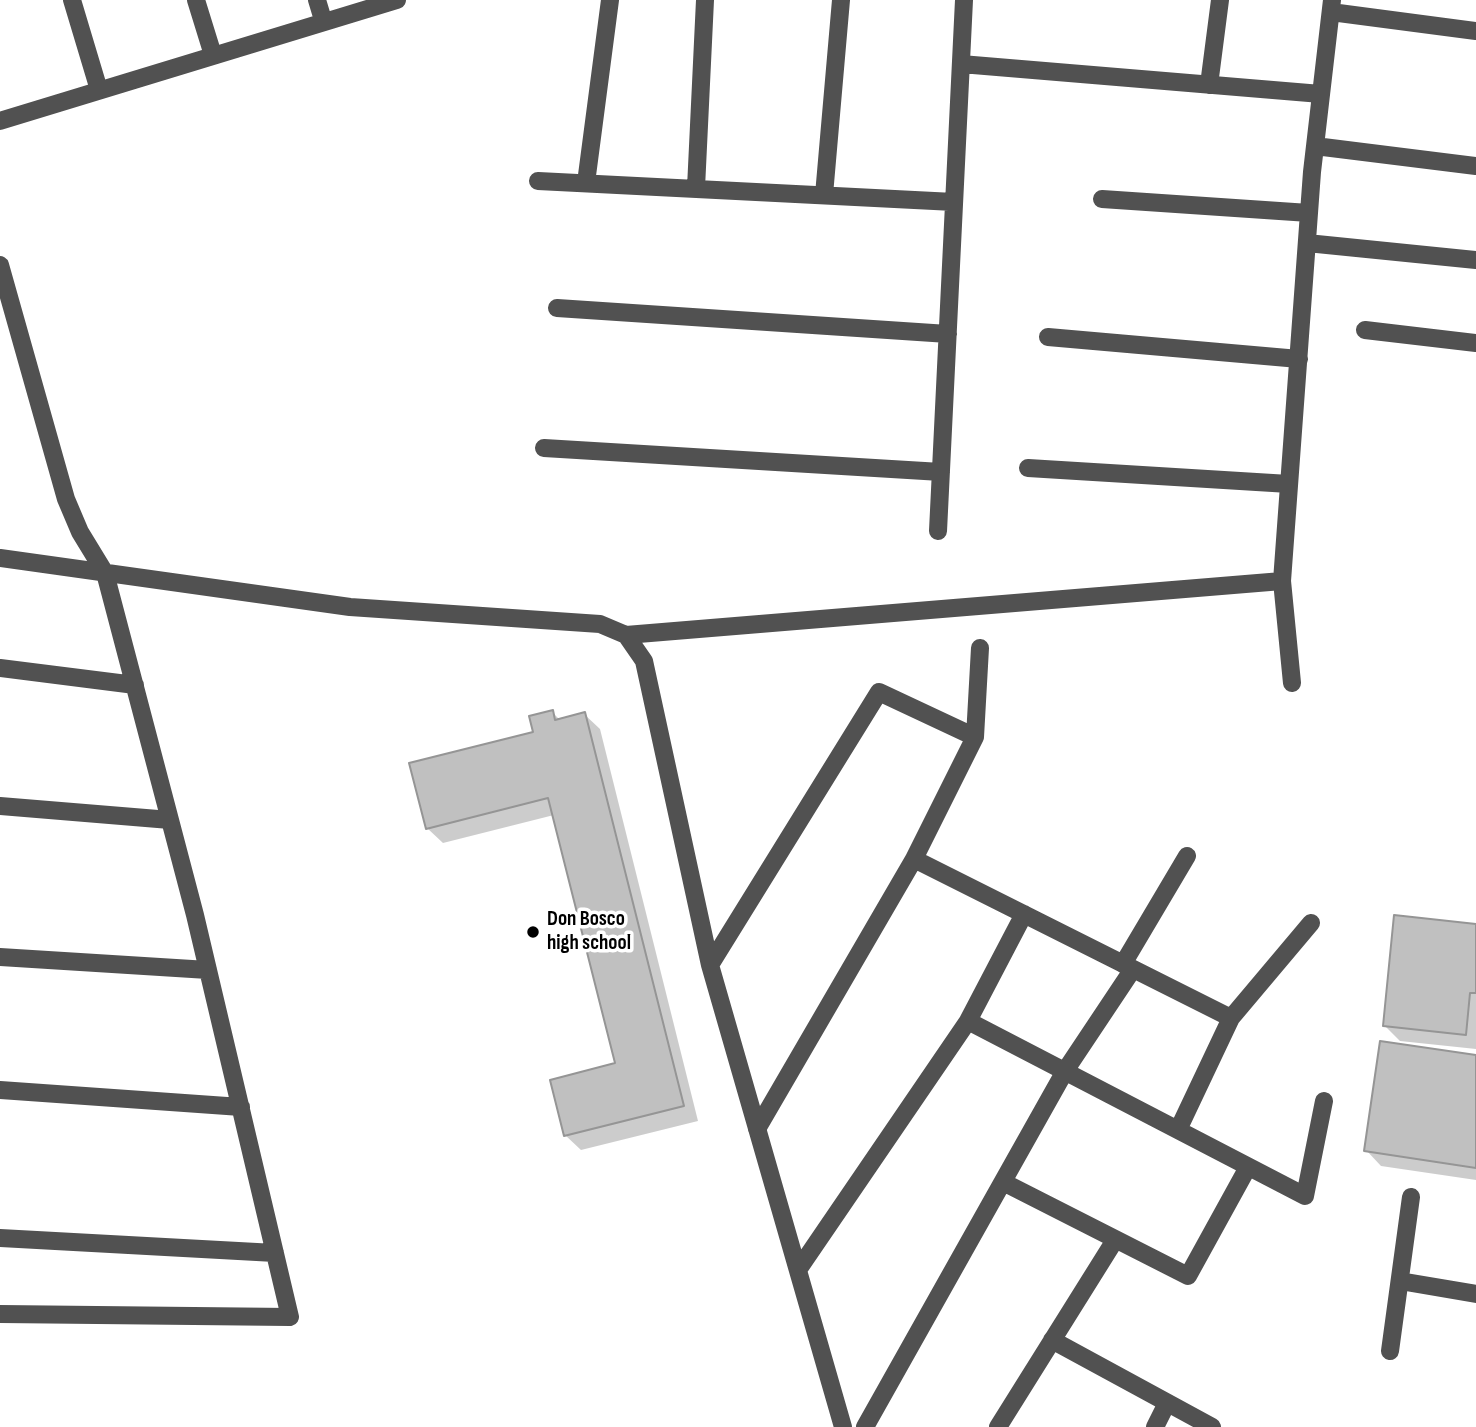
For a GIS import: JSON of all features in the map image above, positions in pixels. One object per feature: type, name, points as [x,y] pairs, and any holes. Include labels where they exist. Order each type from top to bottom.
[{"type":"street","points":[[72,0],[99,90]]},
{"type":"street","points":[[196,0],[213,55]]},
{"type":"street","points":[[317,0],[323,20]]},
{"type":"street","points":[[0,121],[323,20],[397,0]]},
{"type":"street","points":[[586,183],[610,0]]},
{"type":"street","points":[[696,188],[705,0]]},
{"type":"street","points":[[824,195],[841,0]]},
{"type":"street","points":[[938,531],[964,0]]},
{"type":"street","points":[[1209,85],[1220,0]]},
{"type":"street","points":[[1292,683],[1282,581],[1309,213],[1332,6],[1476,31]]},
{"type":"street","points":[[961,64],[1321,94]]},
{"type":"street","points":[[1315,146],[1476,166]]},
{"type":"street","points":[[538,181],[954,202]]},
{"type":"street","points":[[1102,200],[1309,213]]},
{"type":"street","points":[[1307,243],[1476,260]]},
{"type":"street","points":[[0,265],[66,499],[80,532],[105,573],[208,970],[290,1317],[0,1314]]},
{"type":"street","points":[[557,308],[948,334]]},
{"type":"street","points":[[1365,330],[1476,343]]},
{"type":"street","points":[[1048,337],[1298,359]]},
{"type":"street","points":[[544,448],[941,472]]},
{"type":"street","points":[[1028,468],[1289,484]]},
{"type":"street","points":[[0,558],[350,607],[600,624],[626,635],[1282,581]]},
{"type":"street","points":[[626,635],[644,662],[710,965],[843,1427]]},
{"type":"street","points":[[757,1129],[914,859],[975,737],[980,648]]},
{"type":"street","points":[[0,668],[135,685]]},
{"type":"street","points":[[710,965],[879,692],[975,737]]},
{"type":"street","points":[[0,806],[170,820]]},
{"type":"street","points":[[865,1427],[1065,1071],[1128,967],[1187,856]]},
{"type":"street","points":[[914,859],[1231,1018]]},
{"type":"street","points":[[798,1270],[968,1021],[1024,914]]},
{"type":"street","points":[[1178,1130],[1231,1018],[1311,923]]},
{"type":"street","points":[[0,957],[208,970]]},
{"type":"street","points":[[968,1021],[1305,1196],[1324,1101]]},
{"type":"street","points":[[0,1090],[241,1107]]},
{"type":"street","points":[[1003,1182],[1188,1276],[1248,1167]]},
{"type":"street","points":[[1390,1351],[1411,1196]]},
{"type":"street","points":[[0,1238],[275,1253]]},
{"type":"street","points":[[998,1427],[1115,1240]]},
{"type":"street","points":[[1400,1281],[1476,1294]]},
{"type":"street","points":[[1052,1340],[1212,1427]]},
{"type":"street","points":[[1155,1427],[1167,1403]]},
{"type":"building","points":[[553,710],[555,720],[585,712],[684,1106],[564,1136],[550,1080],[615,1063],[548,798],[426,829],[409,763],[533,732],[529,716]]},
{"type":"building","points":[[1394,915],[1476,924],[1476,993],[1470,993],[1466,1035],[1383,1026]]},
{"type":"building","points":[[1380,1041],[1476,1055],[1476,1168],[1364,1151]]},
{"type":"place","name":"Don Bosco high school","points":[[533,932]]}]
